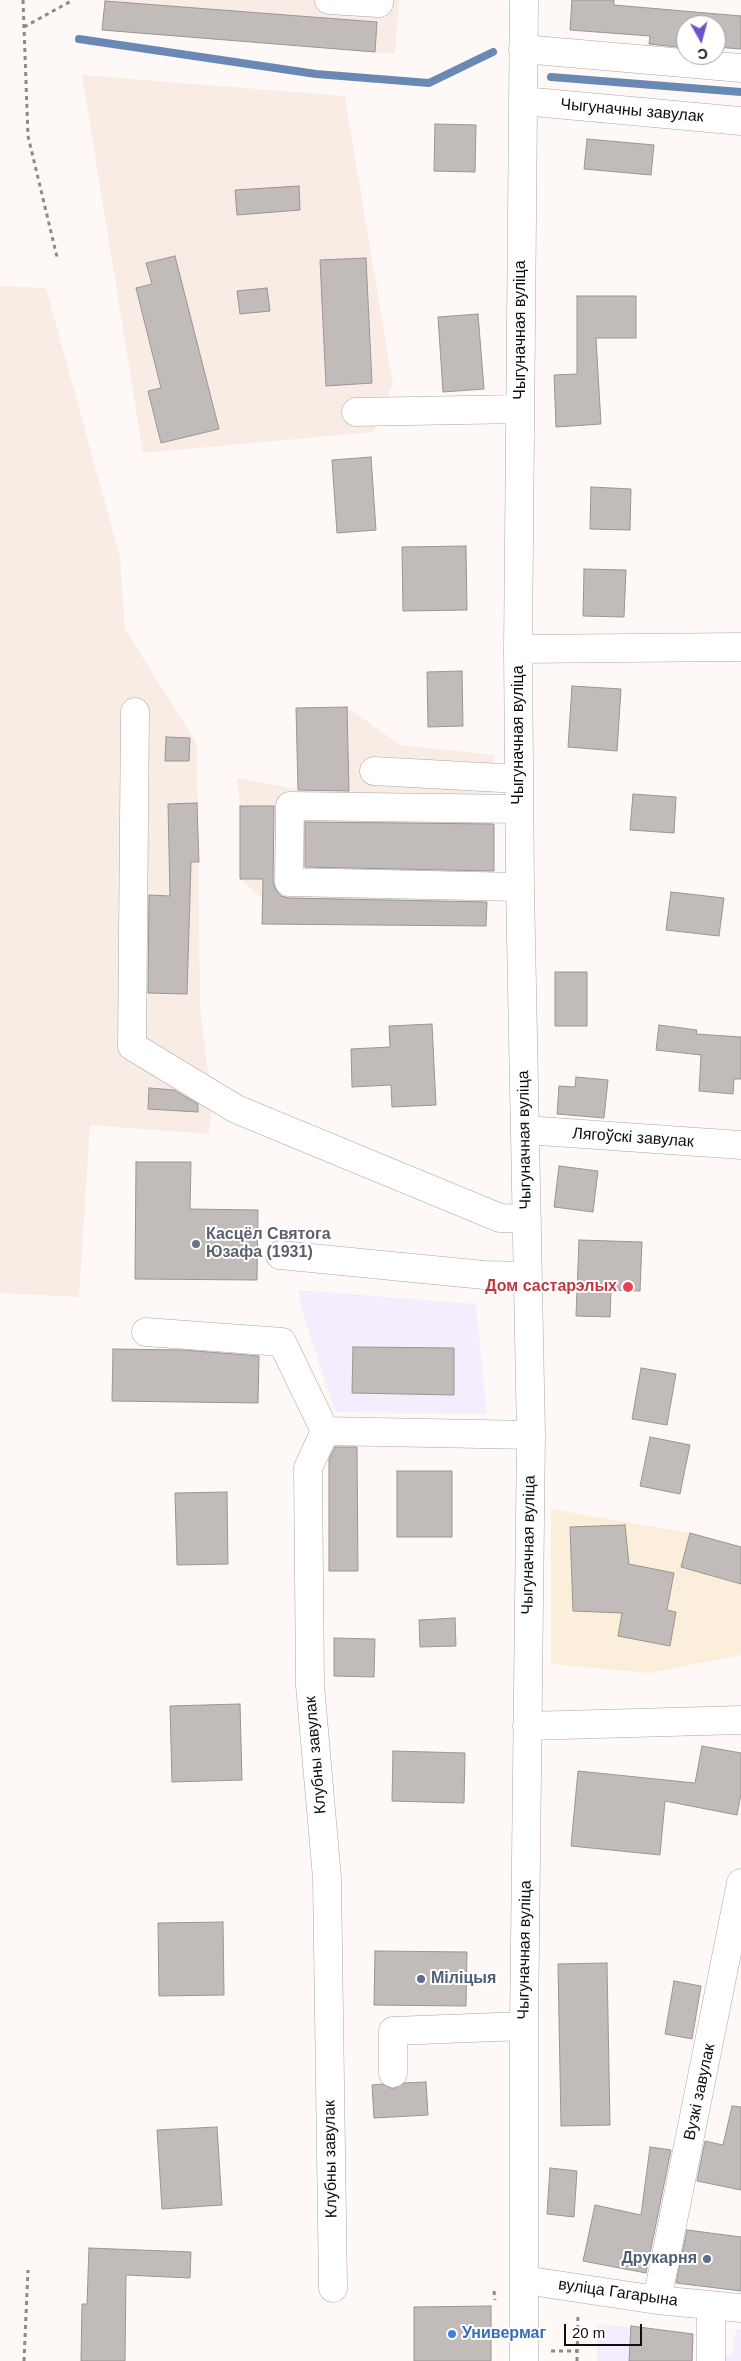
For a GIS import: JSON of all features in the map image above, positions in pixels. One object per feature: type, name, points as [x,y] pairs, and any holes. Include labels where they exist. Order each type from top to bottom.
[{"type":"street","points":[[329,0],[379,3],[379,0]]},
{"type":"street","name":"Чыгуначная вуліца","points":[[524,0],[518,649],[520,887],[528,1219],[530,1436],[524,2026],[524,2361]]},
{"type":"street","points":[[523,48],[741,68]]},
{"type":"street","name":"Чыгуначны завулак","points":[[523,101],[741,121]]},
{"type":"street","points":[[356,412],[520,409]]},
{"type":"street","points":[[518,649],[741,647]]},
{"type":"street","points":[[135,712],[132,1046],[236,1108],[500,1218],[528,1219]]},
{"type":"street","points":[[374,771],[519,779]]},
{"type":"street","points":[[519,809],[290,806],[289,882],[520,887]]},
{"type":"street","name":"Лягоўскі завулак","points":[[525,1130],[741,1145]]},
{"type":"street","points":[[280,1255],[484,1275],[528,1276]]},
{"type":"street","points":[[146,1332],[282,1342],[325,1431],[530,1436]]},
{"type":"street","name":"Клубны завулак","points":[[325,1431],[308,1468],[310,1685],[327,1878],[333,2288]]},
{"type":"street","points":[[527,1726],[741,1720]]},
{"type":"street","name":"Вузкі завулак","points":[[657,2300],[741,1882]]},
{"type":"street","points":[[393,2074],[393,2031],[524,2026]]},
{"type":"street","name":"вуліца Гагарына","points":[[524,2280],[657,2300],[741,2308]]},
{"type":"street","points":[[711,2305],[711,2361]]},
{"type":"path","points":[[23,0],[28,136],[57,257]]},
{"type":"path","points":[[24,26],[73,0]]},
{"type":"path","points":[[24,2361],[28,2270]]},
{"type":"shaded area","points":[[105,0],[399,0],[395,54],[102,30]]},
{"type":"shaded area","points":[[82,75],[345,96],[393,384],[374,432],[143,453]]},
{"type":"shaded area","points":[[0,286],[46,288],[120,557],[125,629],[197,744],[200,1007],[209,1082],[211,1115],[209,1134],[90,1125],[79,1297],[0,1293]]},
{"type":"shaded area","points":[[347,707],[400,745],[494,755],[486,926],[262,924],[263,899],[240,879],[240,806],[237,778],[298,789],[296,708]]},
{"type":"shaded area","points":[[299,1290],[476,1304],[487,1414],[335,1412],[301,1308]]},
{"type":"shaded area","points":[[551,1509],[690,1533],[741,1547],[741,1655],[648,1673],[551,1664]]},
{"type":"shaded area","points":[[597,2324],[693,2334],[693,2361],[597,2361]]},
{"type":"shaded area","points":[[736,2329],[741,2330],[741,2361],[721,2361],[722,2355],[732,2356]]},
{"type":"building","points":[[572,0],[614,0],[614,5],[741,16],[741,49],[726,48],[726,15],[676,15],[676,47],[649,44],[650,36],[570,30]]},
{"type":"building","points":[[105,1],[377,22],[375,52],[102,30]]},
{"type":"building","points":[[435,124],[476,125],[475,172],[434,171]]},
{"type":"building","points":[[587,139],[654,145],[651,175],[584,169]]},
{"type":"building","points":[[299,186],[300,210],[237,215],[235,190]]},
{"type":"building","points":[[175,256],[219,429],[161,443],[148,391],[161,388],[136,288],[152,284],[146,263]]},
{"type":"building","points":[[366,258],[372,383],[326,386],[320,260]]},
{"type":"building","points":[[267,288],[270,311],[240,314],[237,291]]},
{"type":"building","points":[[577,296],[636,296],[636,338],[596,338],[601,424],[556,427],[554,375],[577,374]]},
{"type":"building","points":[[478,314],[484,389],[443,392],[438,317]]},
{"type":"building","points":[[371,457],[376,530],[337,533],[332,460]]},
{"type":"building","points":[[591,487],[631,489],[630,530],[590,529]]},
{"type":"building","points":[[466,546],[467,610],[403,611],[402,547]]},
{"type":"building","points":[[584,569],[626,570],[624,617],[583,616]]},
{"type":"building","points":[[462,671],[463,726],[428,727],[427,672]]},
{"type":"building","points":[[572,686],[621,689],[617,751],[568,747]]},
{"type":"building","points":[[347,707],[349,791],[298,790],[296,708]]},
{"type":"building","points":[[166,737],[190,738],[189,761],[165,761]]},
{"type":"building","points":[[633,794],[676,797],[674,833],[630,830]]},
{"type":"building","points":[[197,803],[199,862],[191,862],[187,994],[148,993],[149,895],[170,896],[168,804]]},
{"type":"building","points":[[240,806],[274,806],[273,882],[281,896],[289,898],[487,902],[486,926],[262,924],[263,879],[240,879]]},
{"type":"building","points":[[305,822],[494,824],[494,871],[305,867]]},
{"type":"building","points":[[671,892],[724,898],[719,936],[666,930]]},
{"type":"building","points":[[555,972],[587,972],[587,1026],[555,1026]]},
{"type":"building","points":[[432,1024],[436,1105],[392,1107],[391,1085],[352,1087],[351,1049],[390,1047],[389,1026]]},
{"type":"building","points":[[659,1025],[697,1030],[696,1034],[741,1037],[741,1079],[734,1079],[733,1094],[699,1091],[701,1055],[656,1050]]},
{"type":"building","points":[[576,1077],[608,1080],[604,1118],[557,1114],[559,1086],[575,1087]]},
{"type":"building","points":[[149,1088],[174,1090],[198,1104],[198,1112],[148,1109]]},
{"type":"building","name":"Касцёл Святога Юзафа (1931)","points":[[136,1162],[191,1162],[190,1209],[258,1210],[257,1280],[135,1279]]},
{"type":"building","points":[[559,1166],[598,1171],[593,1212],[554,1207]]},
{"type":"building","points":[[579,1240],[642,1242],[640,1291],[611,1290],[610,1317],[576,1316]]},
{"type":"building","points":[[353,1347],[454,1348],[454,1395],[352,1393]]},
{"type":"building","points":[[113,1349],[183,1350],[259,1356],[258,1403],[112,1401]]},
{"type":"building","points":[[641,1368],[676,1374],[667,1425],[632,1419]]},
{"type":"building","points":[[650,1437],[690,1445],[680,1494],[640,1486]]},
{"type":"building","points":[[335,1447],[357,1447],[358,1571],[329,1571],[329,1459]]},
{"type":"building","points":[[397,1471],[452,1471],[452,1537],[397,1537]]},
{"type":"building","points":[[227,1492],[228,1564],[177,1565],[175,1493]]},
{"type":"building","points":[[625,1525],[629,1564],[674,1573],[667,1610],[676,1612],[670,1646],[618,1636],[622,1613],[573,1611],[570,1527]]},
{"type":"building","points":[[690,1533],[741,1547],[741,1584],[681,1567]]},
{"type":"building","points":[[455,1618],[456,1646],[420,1647],[419,1620]]},
{"type":"building","points":[[334,1638],[375,1639],[374,1677],[334,1676]]},
{"type":"building","points":[[240,1704],[242,1780],[172,1782],[170,1706]]},
{"type":"building","points":[[702,1746],[741,1753],[741,1794],[737,1815],[665,1801],[660,1855],[571,1846],[578,1771],[695,1783]]},
{"type":"building","points":[[393,1751],[465,1753],[464,1803],[392,1801]]},
{"type":"building","points":[[223,1922],[224,1995],[159,1996],[158,1923]]},
{"type":"building","name":"Міліцыя","points":[[375,1951],[467,1952],[466,2006],[374,2005]]},
{"type":"building","points":[[607,1963],[610,2125],[561,2126],[558,1964]]},
{"type":"building","points":[[674,1981],[701,1986],[692,2039],[665,2034]]},
{"type":"building","points":[[426,2082],[428,2115],[374,2118],[372,2085],[383,2084],[393,2089],[404,2083]]},
{"type":"building","points":[[732,2106],[741,2107],[741,2190],[697,2181],[705,2141],[723,2145]]},
{"type":"building","points":[[217,2127],[222,2205],[162,2209],[157,2130]]},
{"type":"building","points":[[650,2147],[671,2150],[646,2273],[583,2261],[595,2205],[641,2215]]},
{"type":"building","points":[[550,2168],[577,2171],[574,2217],[547,2214]]},
{"type":"building","name":"Друкарня","points":[[687,2230],[741,2237],[741,2291],[676,2283]]},
{"type":"building","points":[[89,2248],[191,2252],[190,2278],[126,2275],[125,2361],[81,2361],[82,2304],[87,2304]]},
{"type":"building","name":"Универмаг","points":[[491,2306],[491,2361],[414,2361],[414,2307]]},
{"type":"building","points":[[631,2326],[693,2334],[692,2361],[629,2361]]},
{"type":"waterway","points":[[79,39],[316,74],[429,83],[493,52]]},
{"type":"waterway","points":[[551,77],[741,92]]},
{"type":"place","name":"Касцёл Святога Юзафа (1931)","points":[[196,1244]]},
{"type":"place","name":"Дом састарэлых","points":[[628,1287]]},
{"type":"place","name":"Міліцыя","points":[[421,1979]]},
{"type":"place","name":"Друкарня","points":[[707,2259]]},
{"type":"place","name":"Универмаг","points":[[452,2334]]}]
